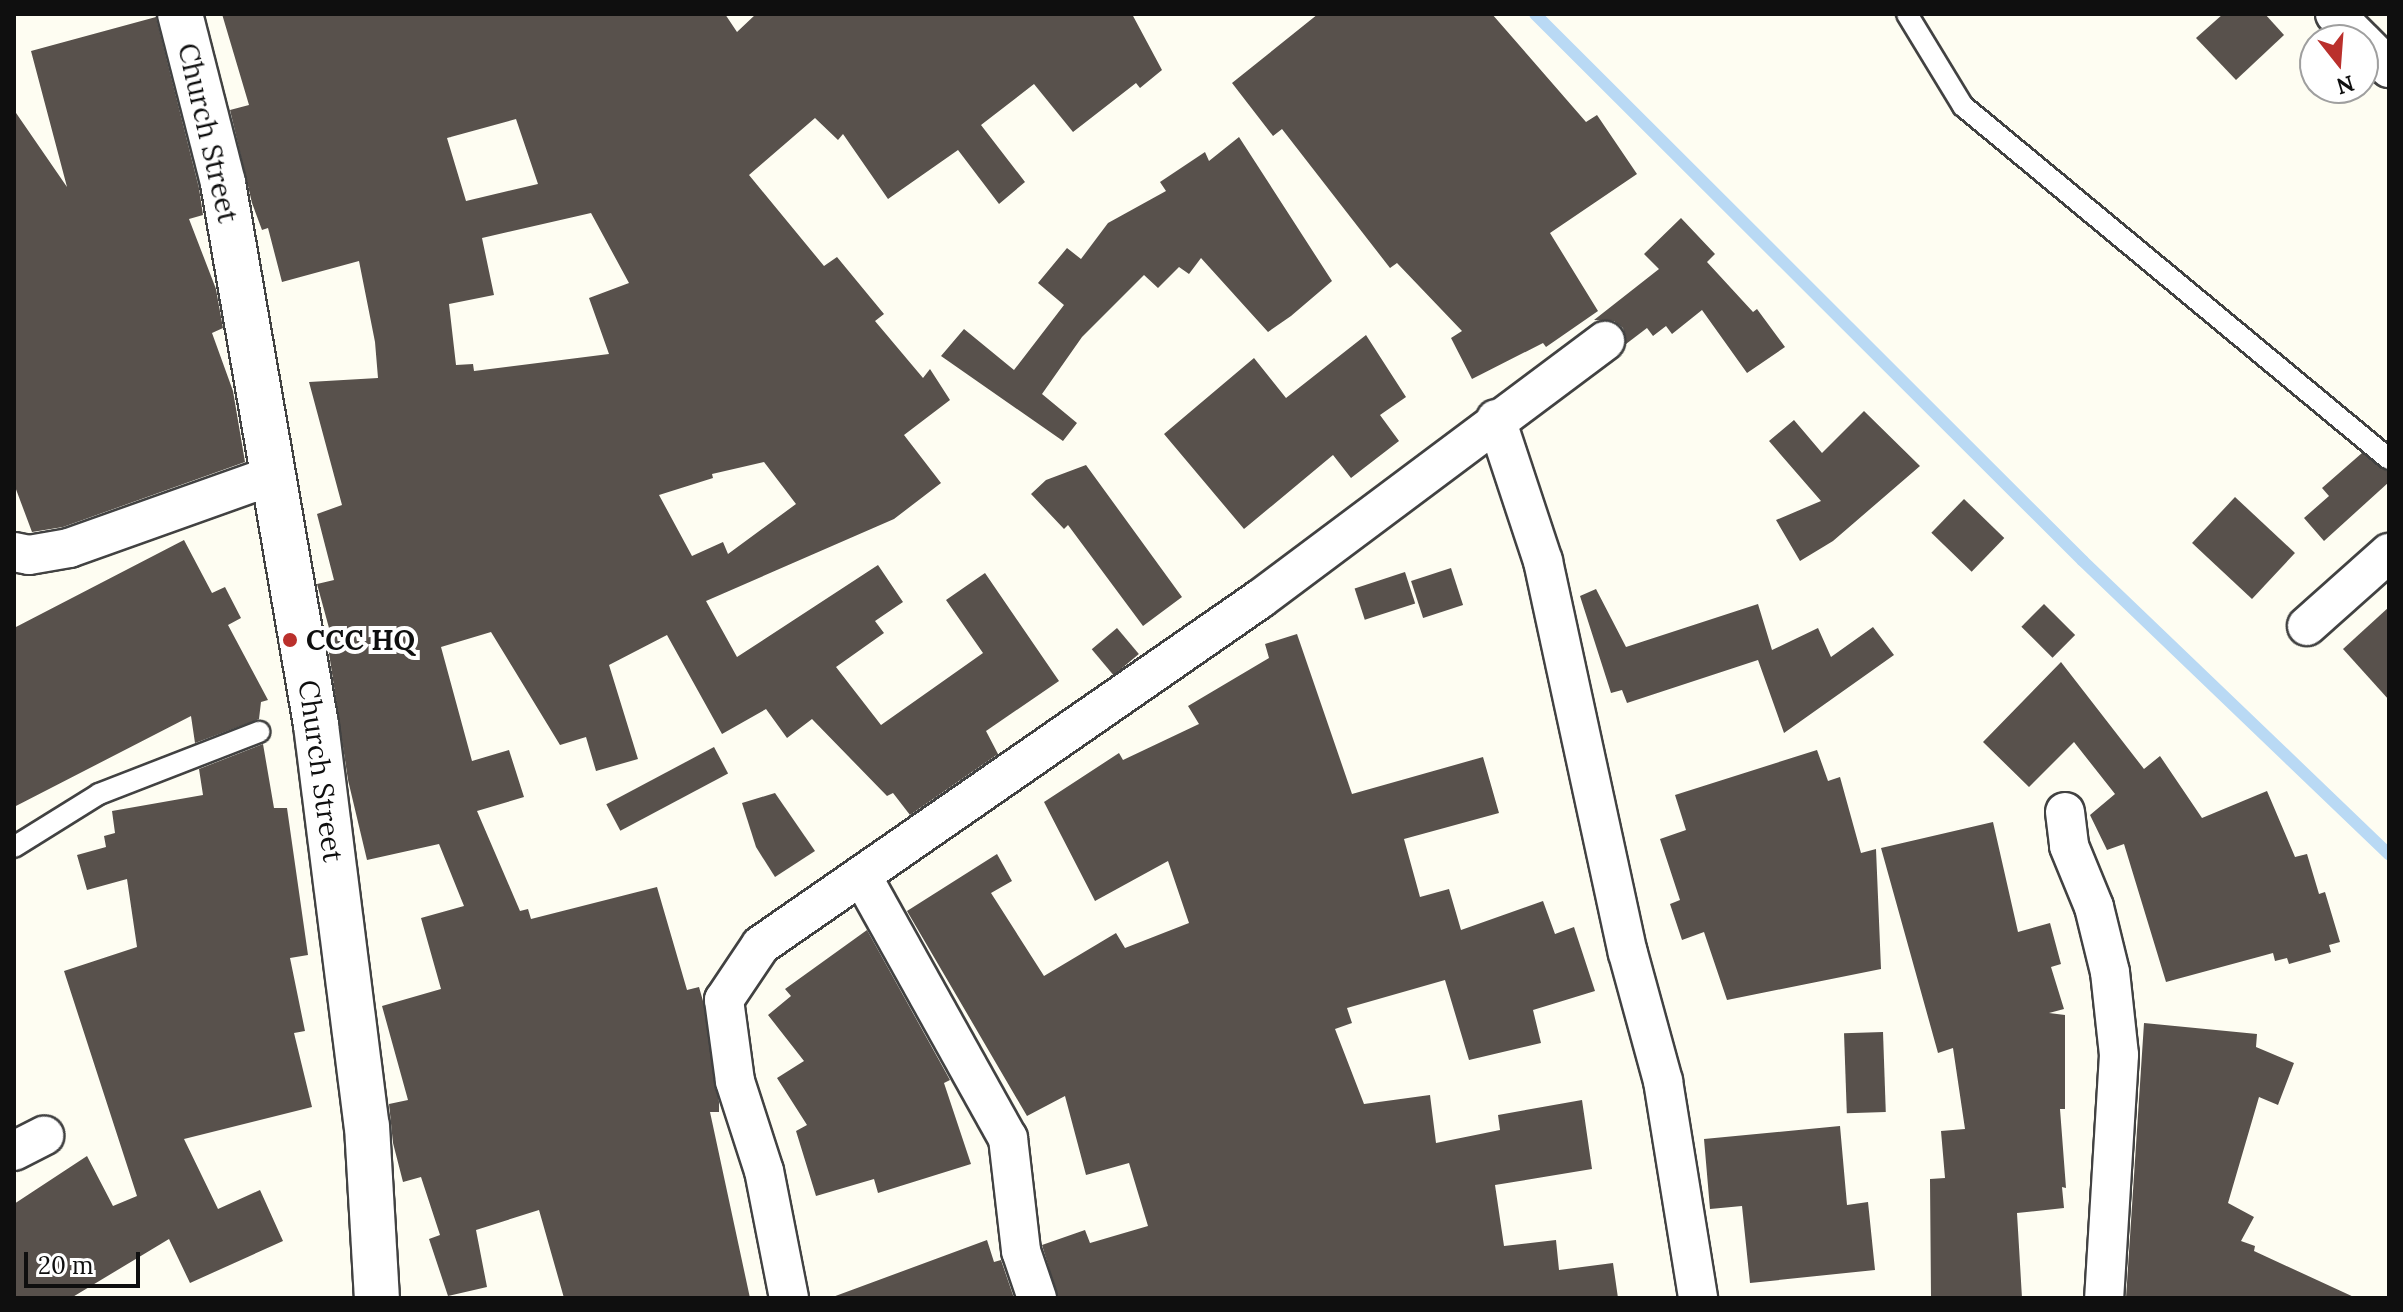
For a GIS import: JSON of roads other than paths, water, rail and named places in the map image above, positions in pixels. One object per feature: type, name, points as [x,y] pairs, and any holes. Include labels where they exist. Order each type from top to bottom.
[{"type":"street","name":"Church Street","points":[[180,14],[223,183],[316,725],[367,1126],[377,1298]]},
{"type":"street","points":[[789,1298],[764,1171],[735,1081],[724,1000],[761,945],[863,878],[1260,599],[1496,419],[1605,341]]},
{"type":"street","points":[[1496,419],[1543,561],[1628,953],[1663,1081],[1698,1298]]},
{"type":"street","points":[[14,552],[29,555],[69,548],[274,475]]},
{"type":"street","points":[[2307,626],[2389,553]]},
{"type":"street","points":[[2065,812],[2069,846],[2094,907],[2110,972],[2119,1055],[2104,1298]]},
{"type":"street","points":[[863,878],[1008,1138],[1021,1251],[1037,1298]]},
{"type":"lane","points":[[1907,14],[1963,106],[2389,459]]},
{"type":"lane","points":[[14,847],[99,794],[259,732]]},
{"type":"waterway","points":[[1535,14],[2083,561],[2389,854]]},
{"type":"place","name":"CCC HQ","points":[[290,640]]}]
